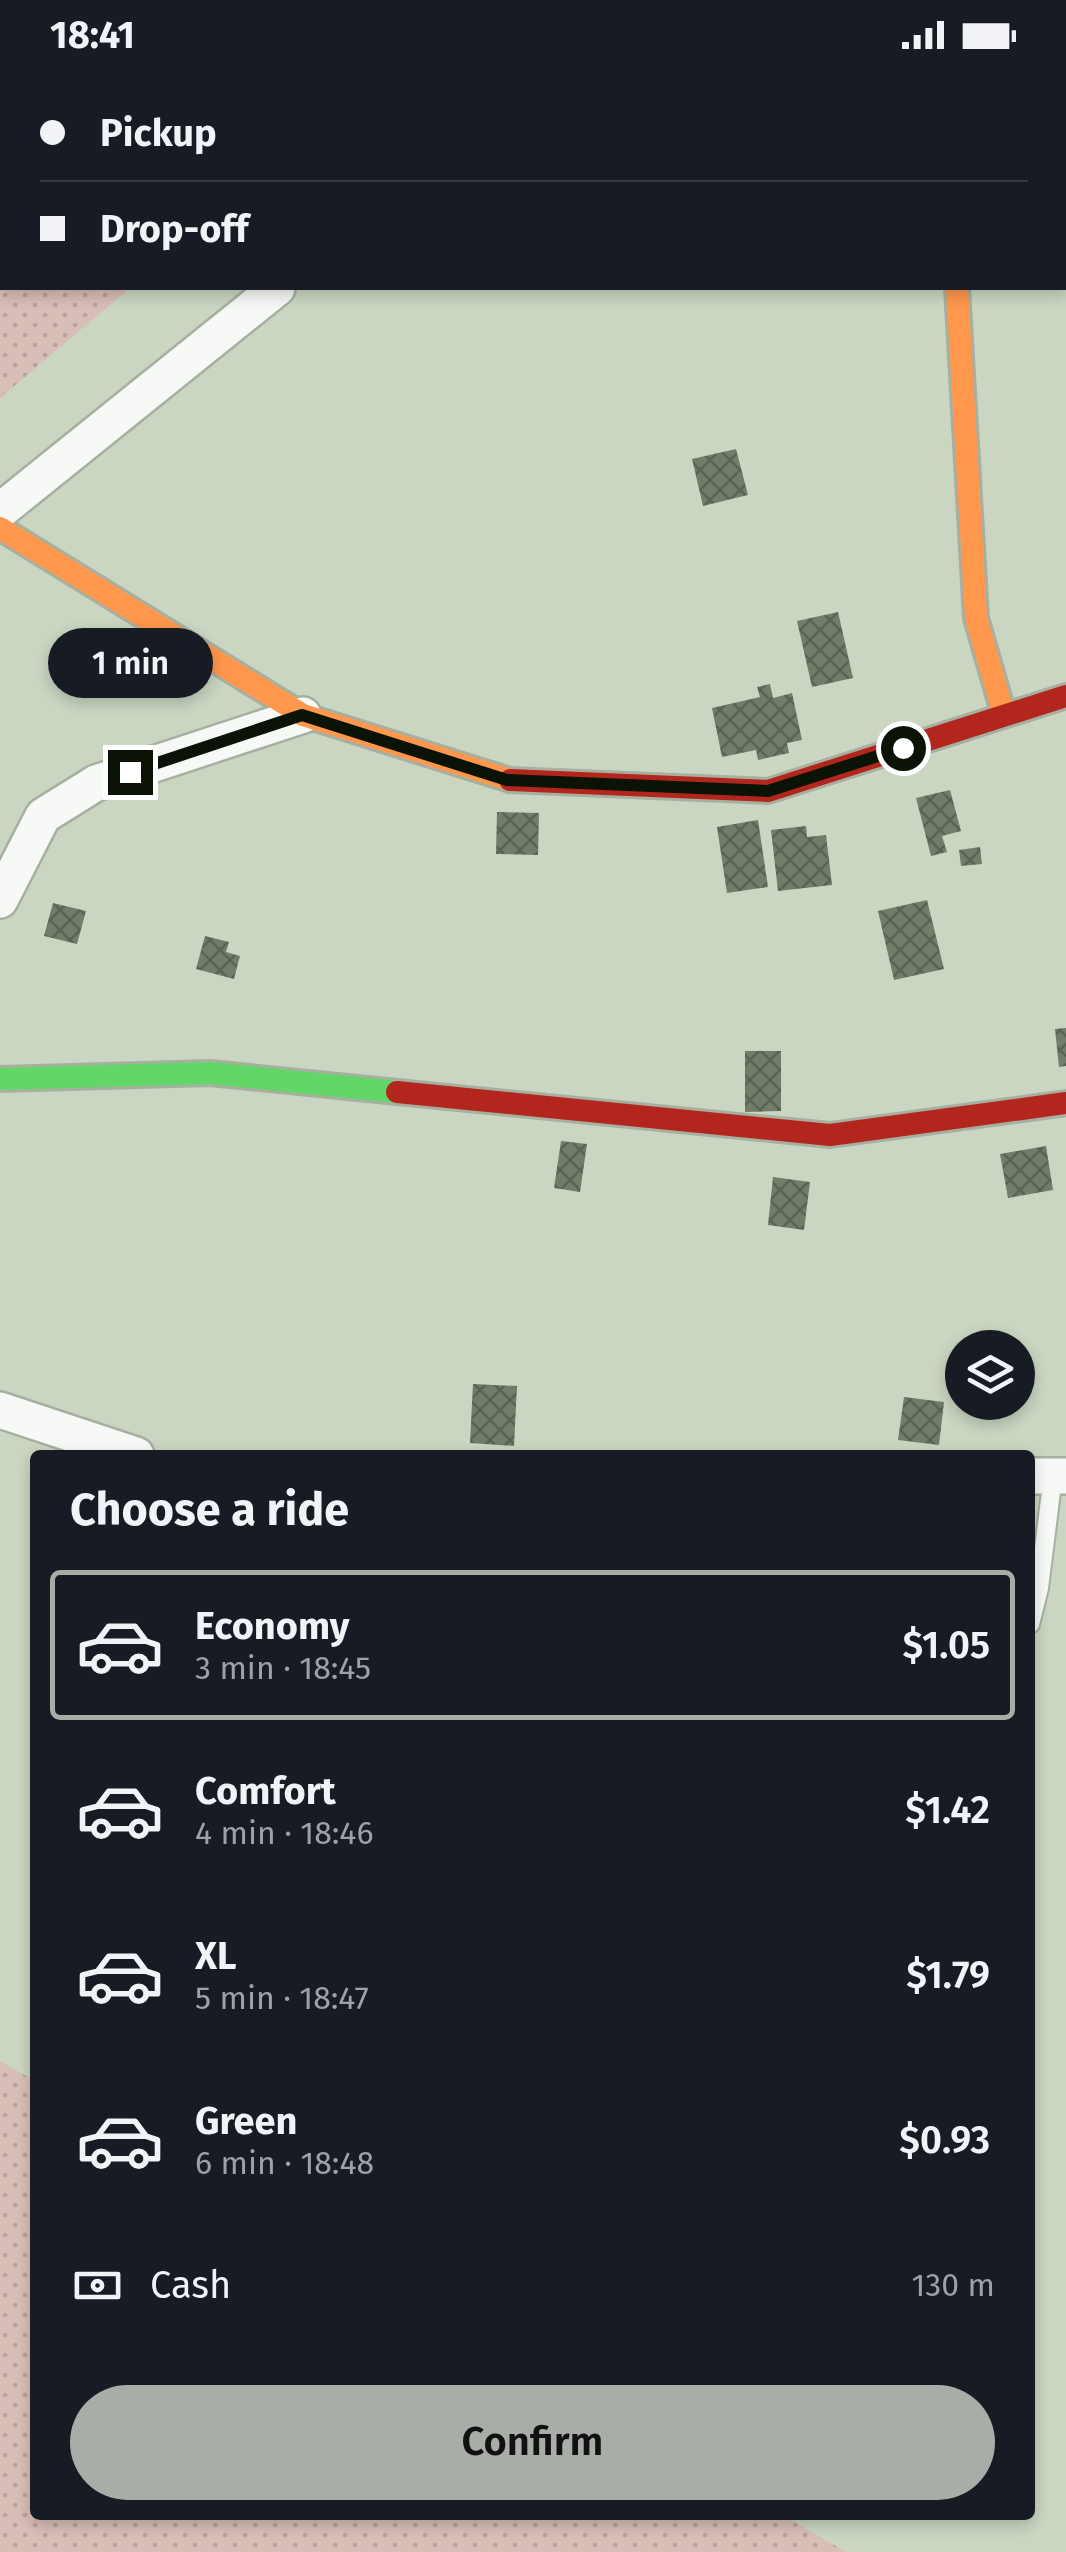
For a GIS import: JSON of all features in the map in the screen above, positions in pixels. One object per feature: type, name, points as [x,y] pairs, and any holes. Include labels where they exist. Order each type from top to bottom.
[{"type":"street","points":[[0,512],[275,290]]},
{"type":"street","points":[[958,290],[976,618],[1004,716]]},
{"type":"street","points":[[0,528],[302,715],[507,780],[768,791],[1066,696]]},
{"type":"street","points":[[0,900],[43,816],[96,783],[302,715]]},
{"type":"street","points":[[0,1079],[210,1073],[830,1134],[1066,1103]]},
{"type":"street","points":[[0,1410],[121,1450]]},
{"type":"lane","points":[[1035,1604],[1050,1476]]},
{"type":"shaded area","points":[[0,290],[128,290],[0,398]]},
{"type":"shaded area","points":[[0,2061],[30,2078],[30,2520],[792,2520],[846,2552],[0,2552]]},
{"type":"building","points":[[736,449],[748,495],[703,506],[692,459]]},
{"type":"building","points":[[838,612],[853,678],[812,687],[797,621]]},
{"type":"building","points":[[770,684],[773,698],[792,693],[802,740],[787,743],[789,753],[758,760],[756,750],[722,757],[712,708],[760,697],[757,687]]},
{"type":"building","points":[[950,790],[961,831],[942,836],[947,852],[931,856],[916,798]]},
{"type":"building","points":[[497,812],[539,813],[538,855],[496,854]]},
{"type":"building","points":[[758,820],[768,887],[727,893],[717,827]]},
{"type":"building","points":[[806,826],[807,837],[826,835],[832,885],[778,891],[771,830]]},
{"type":"building","points":[[980,847],[982,864],[961,866],[959,850]]},
{"type":"building","points":[[927,900],[944,969],[894,980],[878,911]]},
{"type":"building","points":[[53,903],[86,911],[77,944],[44,936]]},
{"type":"building","points":[[205,936],[229,942],[226,952],[240,956],[234,979],[196,969]]},
{"type":"building","points":[[1066,1028],[1066,1066],[1059,1067],[1055,1029]]},
{"type":"building","points":[[745,1051],[781,1051],[781,1111],[745,1112]]},
{"type":"building","points":[[561,1141],[587,1144],[580,1192],[554,1188]]},
{"type":"building","points":[[1046,1146],[1053,1190],[1008,1198],[1000,1154]]},
{"type":"building","points":[[773,1177],[810,1182],[804,1230],[768,1225]]},
{"type":"building","points":[[473,1384],[517,1386],[514,1446],[470,1443]]},
{"type":"building","points":[[904,1397],[944,1402],[939,1445],[898,1440]]},
{"type":"traffic: fast","points":[[0,1079],[210,1073],[397,1092]]},
{"type":"traffic: slow","points":[[957,290],[976,618],[1004,715]]},
{"type":"traffic: slow","points":[[0,528],[303,715],[510,780]]},
{"type":"traffic: jam","points":[[510,780],[768,791],[1066,696]]},
{"type":"traffic: jam","points":[[397,1092],[830,1135],[1066,1103]]},
{"type":"route","points":[[130,772],[302,715],[507,780],[768,791],[903,748]]}]
